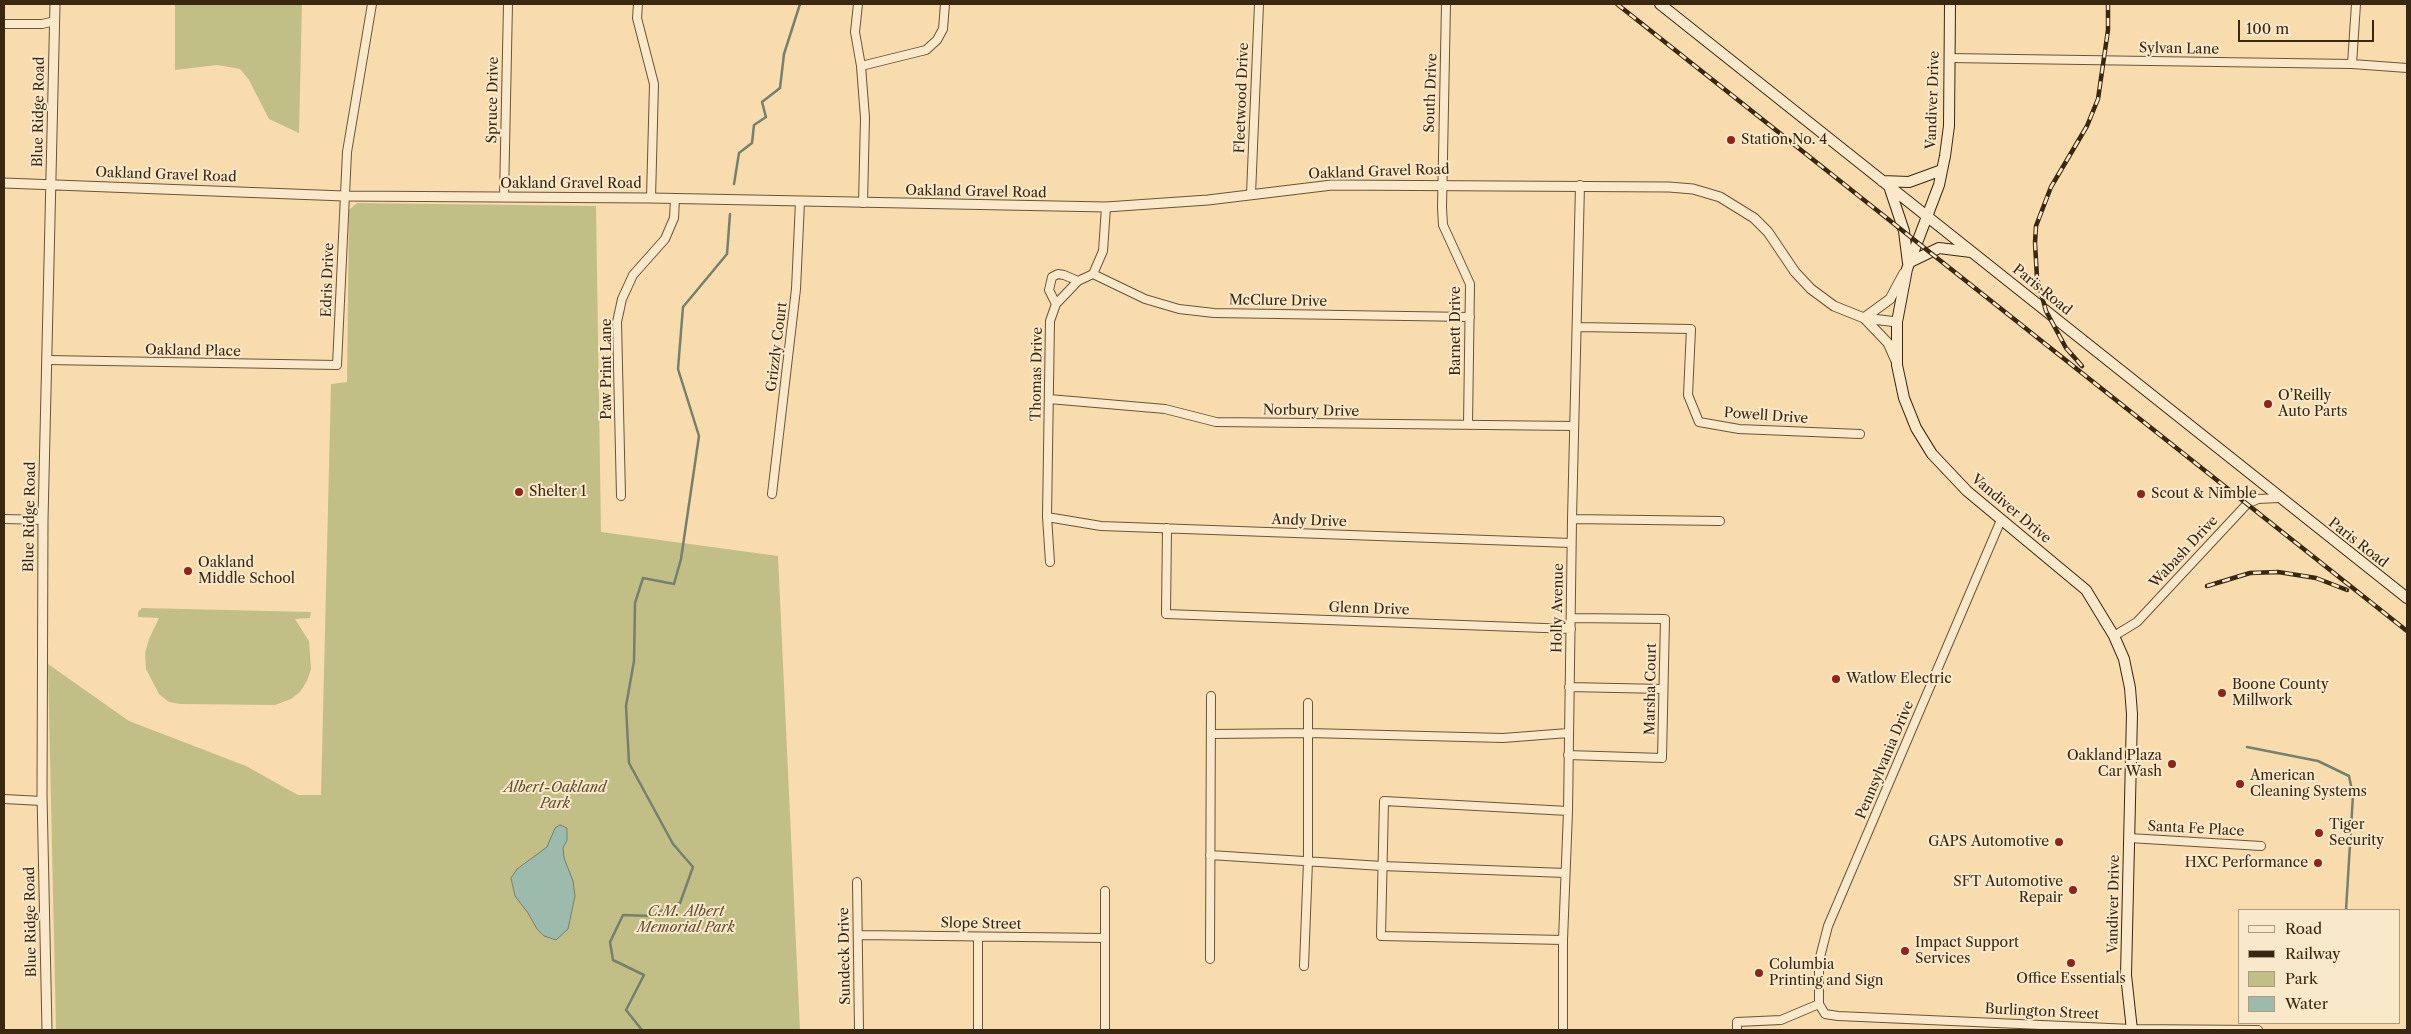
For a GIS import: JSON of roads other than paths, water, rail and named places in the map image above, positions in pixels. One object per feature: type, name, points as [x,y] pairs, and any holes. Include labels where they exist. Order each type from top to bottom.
[{"type":"main road","name":"Paris Road","points":[[1660,4],[2407,598]]},
{"type":"main road","name":"Vandiver Drive","points":[[1950,4],[1949,126],[1942,170],[1908,266],[1897,322],[1897,365],[1904,398],[1916,428],[1932,454],[1960,485],[2086,590],[2114,636],[2124,660],[2130,688],[2132,714],[2126,975],[2132,1029]]},
{"type":"main road","points":[[1942,170],[1909,182],[1886,184],[1904,231],[1908,266],[1940,248],[1972,252]]},
{"type":"street","name":"Blue Ridge Road","points":[[47,1030],[42,801],[43,520],[55,4]]},
{"type":"street","name":"Edris Drive","points":[[337,365],[344,196],[348,152],[372,4]]},
{"type":"street","name":"Spruce Drive","points":[[504,197],[508,4]]},
{"type":"street","points":[[638,4],[637,18],[654,84],[651,198]]},
{"type":"street","points":[[858,4],[855,32],[861,66],[865,118],[863,203]]},
{"type":"street","points":[[861,66],[926,50],[943,29],[945,4]]},
{"type":"street","name":"Fleetwood Drive","points":[[1251,194],[1259,4]]},
{"type":"street","name":"South Drive","points":[[1441,184],[1446,4]]},
{"type":"street","points":[[2352,64],[2356,4]]},
{"type":"street","points":[[4,24],[42,24],[54,20]]},
{"type":"street","name":"Sylvan Lane","points":[[1949,58],[2352,64],[2407,68]]},
{"type":"street","name":"Oakland Gravel Road","points":[[4,182],[344,196],[651,198],[1106,207],[1208,200],[1332,184],[1669,187],[1693,189],[1720,196],[1754,218],[1768,232],[1795,272],[1811,289],[1834,306],[1864,318],[1897,322]]},
{"type":"street","name":"Barnett Drive","points":[[1441,184],[1443,225],[1470,284],[1468,425]]},
{"type":"street","name":"Holly Avenue","points":[[1563,1030],[1563,940],[1568,811],[1571,543],[1578,326],[1580,185]]},
{"type":"street","name":"Paw Print Lane","points":[[622,496],[617,322],[622,299],[633,275],[665,239],[674,218],[675,199]]},
{"type":"street","name":"Grizzly Court","points":[[772,494],[796,289],[800,202]]},
{"type":"street","points":[[1093,274],[1103,251],[1106,207]]},
{"type":"street","points":[[1897,365],[1888,343],[1864,318],[1890,299],[1908,266]]},
{"type":"street","points":[[1056,304],[1049,290],[1052,277],[1058,274],[1078,281]]},
{"type":"street","name":"McClure Drive","points":[[1093,274],[1144,299],[1180,309],[1214,313],[1470,317]]},
{"type":"street","name":"Thomas Drive","points":[[1050,562],[1048,516],[1050,320],[1056,304],[1078,281],[1093,274]]},
{"type":"street","name":"Powell Drive","points":[[1578,326],[1691,329],[1688,395],[1699,422],[1739,429],[1860,434]]},
{"type":"street","name":"Oakland Place","points":[[47,360],[337,365]]},
{"type":"street","name":"Norbury Drive","points":[[1049,398],[1165,409],[1216,422],[1574,426]]},
{"type":"street","name":"Wabash Drive","points":[[2114,636],[2137,622],[2228,522],[2252,501],[2265,498],[2279,498]]},
{"type":"street","name":"Andy Drive","points":[[1048,516],[1101,526],[1571,543]]},
{"type":"street","points":[[4,519],[43,520]]},
{"type":"street","points":[[1572,519],[1720,521]]},
{"type":"street","name":"Pennsylvania Drive","points":[[1819,1004],[1819,961],[1828,926],[2001,520]]},
{"type":"street","name":"Glenn Drive","points":[[1166,528],[1166,614],[1571,629]]},
{"type":"street","name":"Marsha Court","points":[[1568,755],[1662,758],[1665,620],[1571,618]]},
{"type":"street","points":[[1569,687],[1663,689]]},
{"type":"street","points":[[1210,959],[1211,696]]},
{"type":"street","points":[[1304,966],[1308,861],[1308,703]]},
{"type":"street","points":[[1211,734],[1309,733],[1503,738],[1568,733]]},
{"type":"street","points":[[4,799],[42,801]]},
{"type":"street","points":[[1563,940],[1381,936],[1384,801],[1568,811]]},
{"type":"street","name":"Santa Fe Place","points":[[2129,838],[2261,846]]},
{"type":"street","points":[[1210,855],[1382,866],[1565,873]]},
{"type":"street","name":"Sundeck Drive","points":[[857,882],[859,1030]]},
{"type":"street","points":[[1105,891],[1105,1030]]},
{"type":"street","name":"Slope Street","points":[[858,935],[1105,938]]},
{"type":"street","points":[[978,937],[978,1030]]},
{"type":"street","points":[[1737,1030],[1737,1022],[1781,1020],[1819,1004]]},
{"type":"street","name":"Burlington Street","points":[[1819,1004],[1825,1014],[1838,1016],[2132,1029],[2258,1030]]},
{"type":"street","points":[[1765,1022],[1765,1030]]},
{"type":"water","points":[[560,825],[567,828],[567,840],[563,848],[564,858],[573,881],[575,896],[568,929],[556,940],[544,936],[537,929],[515,896],[511,878],[517,869],[547,847],[555,828]]},
{"type":"waterway","points":[[734,184],[739,153],[752,143],[754,125],[766,117],[762,102],[780,88],[784,54],[800,4]]},
{"type":"waterway","points":[[642,1030],[626,1010],[644,975],[613,960],[610,942],[623,915],[651,916],[680,903],[693,867],[673,844],[629,763],[626,706],[634,661],[635,603],[643,578],[674,584],[681,559],[699,436],[678,369],[683,307],[727,254],[730,214]]},
{"type":"waterway","points":[[2247,747],[2318,761],[2349,776],[2353,795],[2346,909]]},
{"type":"railway","points":[[1617,4],[2407,631]]},
{"type":"railway","points":[[2082,366],[2066,348],[2046,311],[2037,278],[2036,226],[2051,187],[2087,126],[2098,99],[2108,30],[2108,4]]},
{"type":"railway","points":[[2207,586],[2250,573],[2278,572],[2316,578],[2347,590]]},
{"type":"place","name":"Station No. 4","points":[[1731,140]]},
{"type":"place","name":"O’Reilly Auto Parts","points":[[2268,404]]},
{"type":"place","name":"Shelter 1","points":[[519,492]]},
{"type":"place","name":"Scout & Nimble","points":[[2141,494]]},
{"type":"place","name":"Oakland Middle School","points":[[188,571]]},
{"type":"place","name":"Watlow Electric","points":[[1836,679]]},
{"type":"place","name":"Boone County Millwork","points":[[2222,693]]},
{"type":"place","name":"Oakland Plaza Car Wash","points":[[2172,764]]},
{"type":"place","name":"American Cleaning Systems","points":[[2240,784]]},
{"type":"place","name":"Tiger Security","points":[[2319,833]]},
{"type":"place","name":"GAPS Automotive","points":[[2059,842]]},
{"type":"place","name":"HXC Performance","points":[[2318,863]]},
{"type":"place","name":"SFT Automotive Repair","points":[[2073,890]]},
{"type":"place","name":"Impact Support Services","points":[[1905,951]]},
{"type":"place","name":"Office Essentials","points":[[2071,963]]},
{"type":"place","name":"Columbia Printing and Sign","points":[[1759,973]]},
{"type":"park label","name":"Albert-Oakland Park","points":[[555,796]]},
{"type":"park label","name":"C.M. Albert Memorial Park","points":[[686,920]]}]
